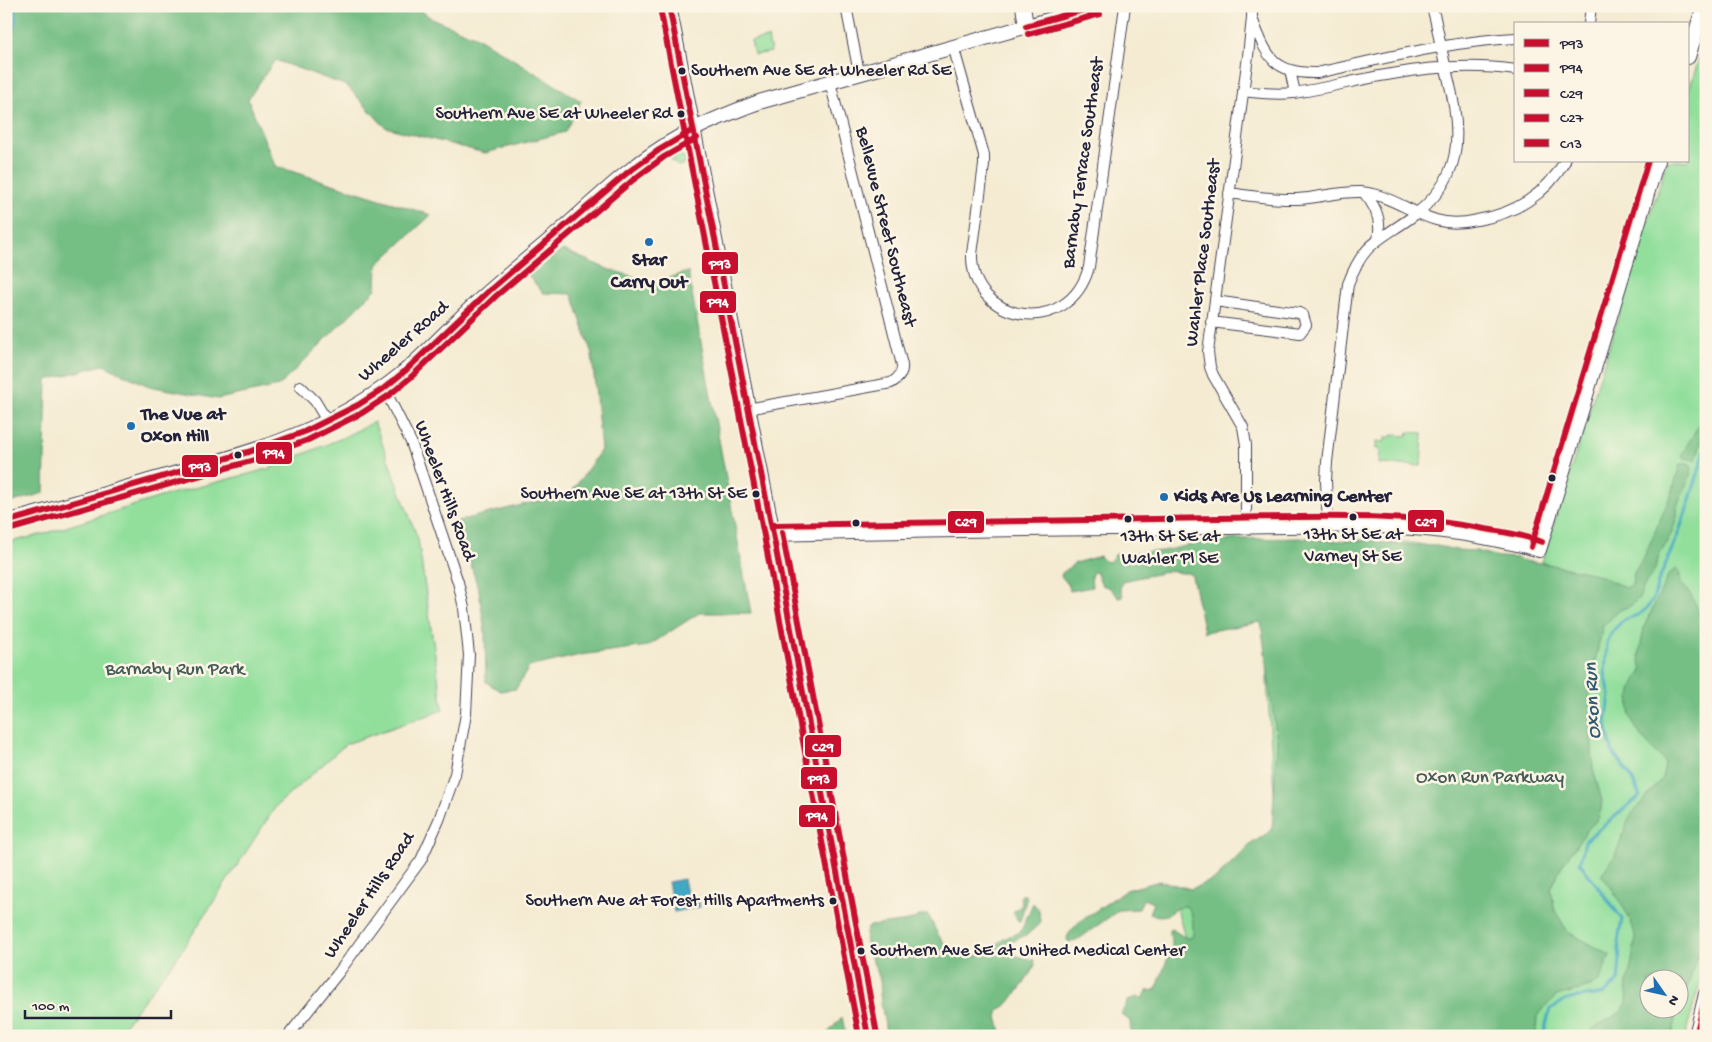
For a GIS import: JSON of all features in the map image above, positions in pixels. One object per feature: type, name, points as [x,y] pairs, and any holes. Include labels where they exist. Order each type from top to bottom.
[{"type":"main road","points":[[669,6],[773,534],[868,1036]]},
{"type":"main road","points":[[1023,6],[1026,26]]},
{"type":"main road","name":"Wheeler Road","points":[[6,522],[277,443],[327,421],[357,405],[384,388],[484,296],[615,184],[678,137],[738,109],[1098,6]]},
{"type":"main road","points":[[1690,51],[1704,6]]},
{"type":"main road","points":[[773,534],[858,531],[1328,526],[1448,531],[1482,536],[1539,550],[1657,162]]},
{"type":"main road","points":[[1696,1036],[1706,994]]},
{"type":"street","points":[[846,6],[859,73]]},
{"type":"street","name":"Barnaby Terrace Southeast","points":[[953,46],[984,155],[972,254],[974,269],[982,288],[1000,305],[1017,313],[1041,314],[1060,306],[1073,297],[1083,282],[1089,267],[1125,6]]},
{"type":"street","name":"Wahler Place Southeast","points":[[1246,526],[1246,445],[1243,427],[1210,367],[1208,352],[1243,91],[1252,6]]},
{"type":"street","points":[[1589,22],[1591,6]]},
{"type":"street","points":[[1328,526],[1327,467],[1345,295],[1353,270],[1358,260],[1369,247],[1417,213],[1433,197],[1444,181],[1456,149],[1457,117],[1433,8]]},
{"type":"street","points":[[1252,18],[1262,45],[1270,57],[1283,68],[1298,73],[1316,73],[1441,47],[1493,39],[1514,38]]},
{"type":"street","points":[[1380,60],[1385,75]]},
{"type":"street","points":[[1243,91],[1274,94],[1295,93],[1385,75],[1445,67],[1514,70]]},
{"type":"street","points":[[1290,70],[1295,93]]},
{"type":"street","name":"Bellevue Street Southeast","points":[[747,409],[891,383],[901,373],[902,366],[830,82]]},
{"type":"street","points":[[1230,193],[1269,198],[1297,199],[1338,192],[1363,192],[1383,198],[1436,220],[1470,222],[1493,217],[1517,208],[1539,194],[1559,172],[1564,162]]},
{"type":"street","points":[[1363,192],[1374,206],[1380,222],[1378,239]]},
{"type":"street","points":[[1211,322],[1300,333],[1306,324],[1303,315],[1299,313],[1214,301]]},
{"type":"street","points":[[300,386],[315,401],[327,421]]},
{"type":"street","name":"Wheeler Hills Road","points":[[288,1036],[363,941],[420,860],[439,820],[454,774],[465,722],[469,655],[464,608],[458,582],[411,442],[384,388]]},
{"type":"green space","points":[[6,6],[415,6],[431,18],[477,37],[581,101],[565,132],[485,153],[385,127],[347,86],[275,60],[248,99],[275,166],[431,215],[377,265],[376,289],[279,386],[218,399],[149,386],[103,365],[47,380],[44,493],[6,504]]},
{"type":"green space","name":"Oxon Run Parkway","points":[[1706,37],[1706,961],[1690,1018],[1690,970],[1640,970],[1640,1020],[1689,1020],[1685,1036],[1212,1036],[1176,905],[1277,841],[1263,615],[1192,545],[1413,543],[1553,568],[1541,565],[1667,162],[1690,162],[1690,87]]},
{"type":"green space","points":[[768,38],[771,52],[754,55],[751,41]]},
{"type":"green space","points":[[680,154],[684,157],[685,164],[678,166],[671,160]]},
{"type":"green space","points":[[563,250],[610,270],[654,282],[688,272],[751,613],[699,613],[648,646],[580,655],[529,667],[516,689],[500,691],[486,682],[485,632],[479,591],[457,521],[571,493],[601,450],[592,354],[572,294],[543,293],[528,275]]},
{"type":"green space","points":[[1706,406],[1706,426],[1696,460],[1683,458],[1682,454],[1697,428]]},
{"type":"green space","name":"Barnaby Run Park","points":[[374,422],[418,539],[443,710],[346,744],[276,806],[178,956],[116,1036],[6,1036],[6,543],[44,534],[167,495],[268,469],[342,438]]},
{"type":"green space","points":[[1408,432],[1423,433],[1421,466],[1379,464],[1380,449],[1376,449],[1376,441],[1385,442],[1385,437],[1391,437],[1392,435],[1407,436]]},
{"type":"green space","name":"Oxon Run Parkway","points":[[1680,464],[1688,464],[1692,467],[1691,474],[1677,506],[1677,517],[1671,534],[1660,553],[1655,569],[1645,584],[1639,598],[1632,605],[1620,610],[1603,626],[1589,687],[1593,769],[1602,801],[1601,809],[1598,819],[1587,830],[1561,867],[1551,889],[1555,911],[1568,932],[1610,955],[1599,982],[1556,996],[1537,1016],[1536,1036],[1131,1036],[1130,1021],[1121,1014],[1128,1001],[1137,997],[1143,998],[1147,991],[1155,990],[1158,985],[1172,946],[1170,928],[1186,938],[1191,938],[1193,935],[1193,920],[1189,909],[1186,906],[1166,915],[1156,915],[1149,913],[1153,903],[1143,899],[1139,909],[1119,910],[1076,941],[1069,942],[1067,940],[1068,935],[1078,923],[1126,890],[1160,881],[1191,889],[1215,879],[1251,844],[1272,830],[1277,742],[1261,622],[1204,632],[1192,576],[1188,573],[1171,571],[1122,581],[1120,589],[1123,595],[1121,598],[1110,588],[1102,585],[1096,572],[1093,572],[1091,576],[1092,587],[1070,591],[1065,580],[1061,577],[1062,573],[1075,563],[1100,556],[1109,562],[1116,554],[1163,551],[1204,542],[1307,538],[1334,541],[1372,540],[1394,545],[1438,546],[1456,550],[1476,551],[1499,557],[1519,558],[1522,561],[1543,563],[1596,574],[1626,588],[1632,585],[1634,573],[1644,557],[1673,490]]},
{"type":"green space","points":[[1706,556],[1706,601],[1702,578]]},
{"type":"green space","points":[[1676,569],[1679,570],[1681,583],[1691,595],[1706,628],[1706,945],[1696,959],[1690,979],[1690,970],[1640,970],[1640,1020],[1675,1020],[1673,1036],[1586,1036],[1595,1027],[1620,1012],[1627,1003],[1627,983],[1635,941],[1631,922],[1612,888],[1602,876],[1602,873],[1614,858],[1630,816],[1663,778],[1665,762],[1636,728],[1630,709],[1633,684],[1642,671],[1639,656],[1644,627],[1669,574]]},
{"type":"green space","points":[[1023,894],[1027,897],[1020,921],[1018,921],[1013,912],[1022,905],[1020,897]]},
{"type":"green space","points":[[1033,903],[1039,910],[1040,923],[1028,934],[1008,945],[1015,955],[1034,960],[1035,965],[1009,1003],[999,1010],[997,1017],[1001,1032],[999,1034],[980,1036],[886,1036],[880,981],[866,946],[866,932],[870,926],[909,921],[922,915],[928,915],[944,943],[959,953],[977,956],[1021,931]]},
{"type":"green space","points":[[842,1017],[846,1036],[825,1036]]},
{"type":"water","points":[[684,879],[688,898],[698,897],[700,907],[674,912],[668,882]]},
{"type":"waterway","points":[[6,57],[16,18],[15,6]]},
{"type":"waterway","name":"Oxon Run","points":[[1543,1036],[1550,1009],[1570,998],[1603,994],[1618,982],[1620,959],[1618,941],[1622,919],[1580,863],[1585,841],[1640,796],[1630,775],[1612,751],[1606,724],[1610,695],[1605,673],[1607,643],[1612,632],[1623,620],[1638,615],[1653,600],[1658,582],[1688,506],[1706,447]]},
{"type":"transit line","name":"P93","points":[[669,6],[773,534],[868,1036]]},
{"type":"transit line","name":"C27","points":[[1026,26],[1097,6]]},
{"type":"transit line","name":"P94","points":[[660,8],[764,536],[859,1036]]},
{"type":"transit line","name":"C13","points":[[1028,34],[1100,14]]},
{"type":"transit line","name":"P93","points":[[6,522],[248,452],[304,432],[358,405],[383,389],[405,371],[490,290],[627,173],[659,150],[693,130]]},
{"type":"transit line","name":"P94","points":[[8,530],[251,461],[308,440],[362,413],[388,396],[410,378],[496,296],[633,180],[664,157],[697,138]]},
{"type":"transit line","name":"C29","points":[[1531,547],[1648,162]]},
{"type":"transit line","name":"C29","points":[[773,525],[1352,517],[1419,520],[1452,524],[1514,534],[1542,542]]},
{"type":"transit line","name":"C29","points":[[782,532],[877,1034]]},
{"type":"transit line","name":"C27","points":[[1696,1036],[1706,995]]},
{"type":"place","name":"Southern Ave SE at Wheeler Rd SE","points":[[682,71]]},
{"type":"place","name":"Southern Ave SE at Wheeler Rd","points":[[681,114]]},
{"type":"place","name":"Star Carry Out","points":[[649,242]]},
{"type":"place","name":"The Vue at Oxon Hill","points":[[131,426]]},
{"type":"place","name":"Southern Ave SE at 13th St SE","points":[[756,494]]},
{"type":"place","name":"Kids Are Us Learning Center","points":[[1164,497]]},
{"type":"place","name":"13th St SE at Varney St SE","points":[[1353,517]]},
{"type":"place","name":"13th St SE at Wahler Pl SE","points":[[1170,519]]},
{"type":"place","name":"Southern Ave at Forest Hills Apartments","points":[[833,901]]},
{"type":"place","name":"Southern Ave SE at United Medical Center","points":[[861,951]]}]
